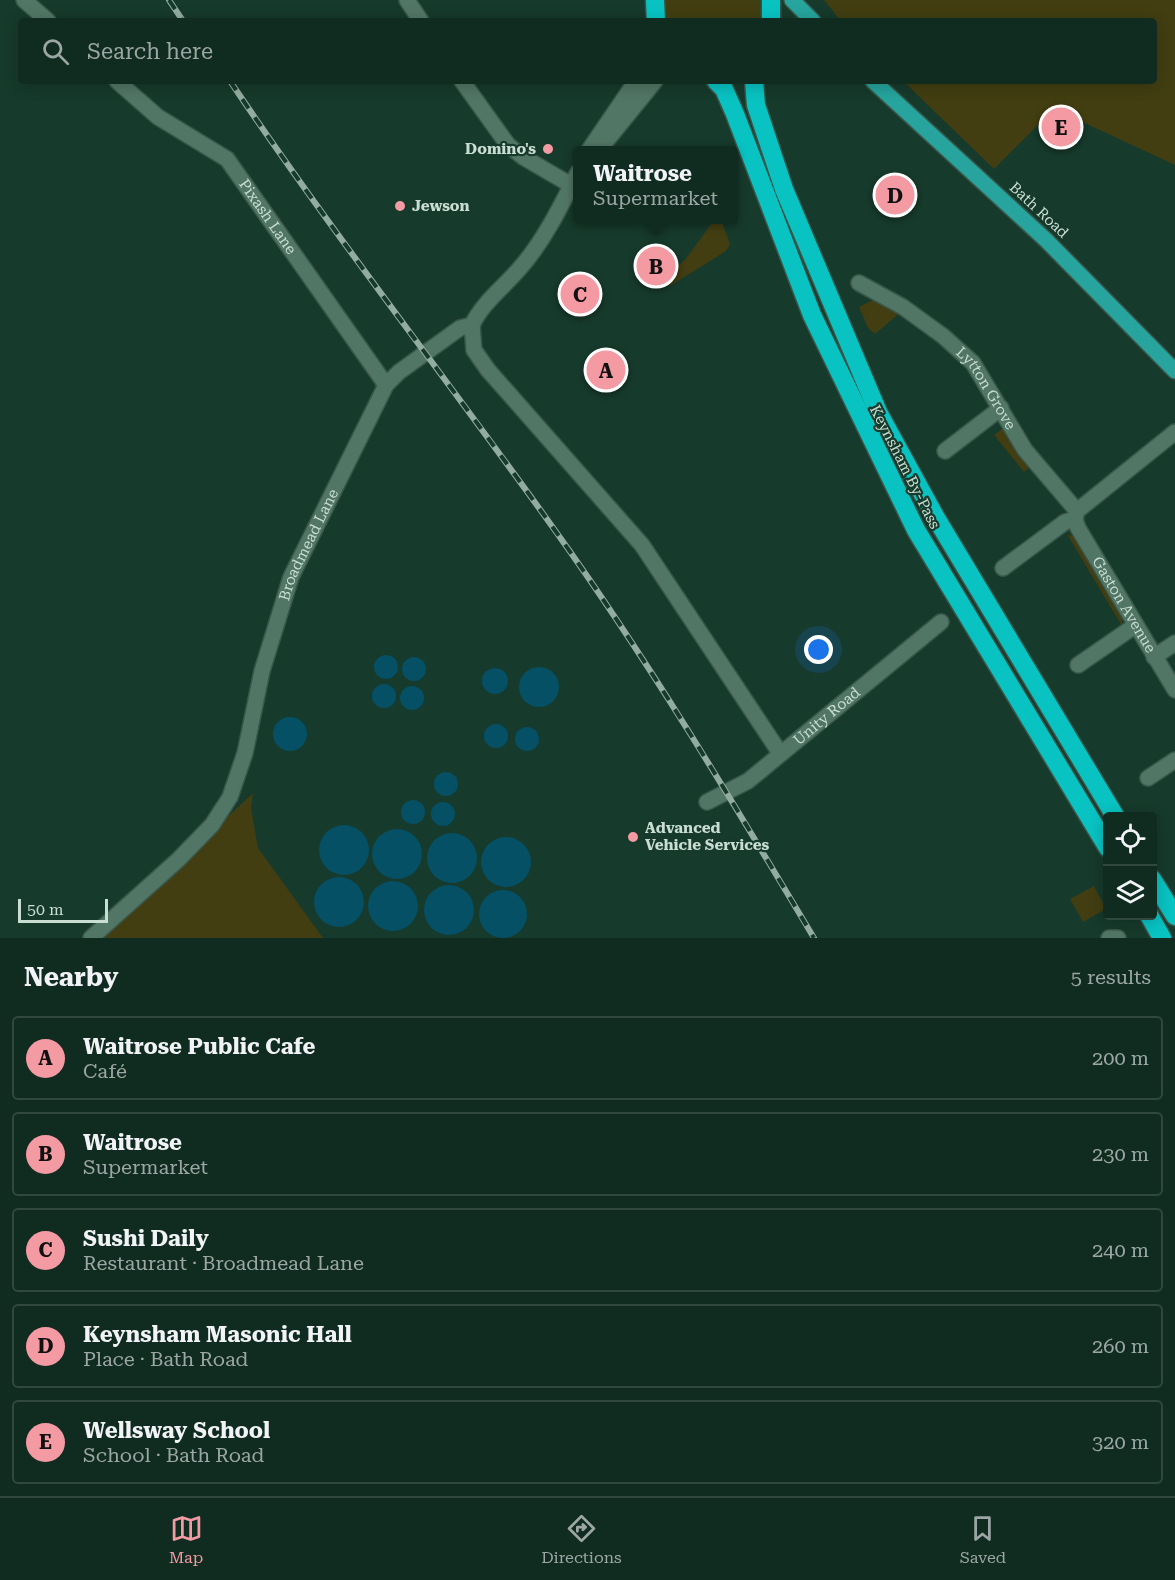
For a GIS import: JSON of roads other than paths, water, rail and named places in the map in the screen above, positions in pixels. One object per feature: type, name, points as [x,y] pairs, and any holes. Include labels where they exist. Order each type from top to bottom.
[{"type":"highway","points":[[771,0],[771,18]]},
{"type":"highway","name":"Keynsham By-Pass","points":[[719,84],[735,114],[812,315],[916,530],[1103,841]]},
{"type":"highway","name":"Keynsham By-Pass","points":[[754,84],[756,105],[784,189],[878,412],[936,518],[1113,812]]},
{"type":"highway","points":[[1157,887],[1175,916]]},
{"type":"highway","points":[[1152,920],[1162,938]]},
{"type":"main road","points":[[792,0],[810,18]]},
{"type":"main road","name":"Bath Road","points":[[876,84],[1046,240],[1175,371]]},
{"type":"street","points":[[24,0],[45,18]]},
{"type":"street","points":[[407,0],[419,18]]},
{"type":"street","name":"Pixash Lane","points":[[120,84],[158,117],[227,159],[386,386]]},
{"type":"street","points":[[464,84],[508,145],[523,157],[573,176]]},
{"type":"street","points":[[592,146],[634,84]]},
{"type":"street","points":[[602,146],[653,84]]},
{"type":"street","name":"Broadmead Lane","points":[[91,938],[178,860],[212,825],[230,797],[245,753],[262,671],[291,577],[386,386],[399,372],[460,328],[472,325],[479,311],[521,267],[573,181]]},
{"type":"street","name":"Lytton Grove","points":[[859,283],[870,296],[903,307],[943,336],[973,363],[1025,450],[1076,515]]},
{"type":"street","points":[[472,325],[474,350],[488,370],[642,545],[780,753]]},
{"type":"street","points":[[945,451],[1000,408]]},
{"type":"street","points":[[1003,568],[1076,515],[1175,432]]},
{"type":"street","name":"Gaston Avenue","points":[[1076,515],[1078,528],[1175,690]]},
{"type":"street","name":"Unity Road","points":[[707,802],[748,781],[940,622]]},
{"type":"street","points":[[1078,666],[1136,625]]},
{"type":"street","points":[[1154,657],[1175,643]]},
{"type":"street","points":[[1148,778],[1175,760]]},
{"type":"street","points":[[1109,938],[1118,938]]},
{"type":"water","points":[[386,655],[394,659],[398,667],[394,675],[386,679],[378,675],[374,667],[378,659]]},
{"type":"water","points":[[414,657],[422,661],[426,669],[422,677],[414,681],[406,677],[402,669],[406,661]]},
{"type":"water","points":[[539,667],[547,668],[553,673],[558,679],[558,695],[553,701],[547,706],[539,707],[531,706],[525,701],[520,695],[519,687],[520,679],[525,673],[531,668]]},
{"type":"water","points":[[495,668],[504,672],[508,681],[504,690],[495,694],[486,690],[482,681],[486,672]]},
{"type":"water","points":[[384,684],[392,688],[396,696],[392,704],[384,708],[376,704],[372,696],[376,688]]},
{"type":"water","points":[[412,686],[420,690],[424,698],[420,706],[412,710],[404,706],[400,698],[404,690]]},
{"type":"water","points":[[290,717],[302,722],[307,734],[302,746],[290,751],[278,746],[273,734],[278,722]]},
{"type":"water","points":[[496,724],[505,727],[508,736],[505,745],[496,748],[487,745],[484,736],[487,727]]},
{"type":"water","points":[[527,727],[536,730],[539,739],[536,748],[527,751],[518,748],[515,739],[518,730]]},
{"type":"water","points":[[446,772],[454,776],[458,784],[454,792],[446,796],[438,792],[434,784],[438,776]]},
{"type":"water","points":[[413,800],[421,804],[425,812],[421,820],[413,824],[405,820],[401,812],[405,804]]},
{"type":"water","points":[[443,802],[451,806],[455,814],[451,822],[443,826],[435,822],[431,814],[435,806]]},
{"type":"water","points":[[344,825],[353,827],[364,836],[369,850],[367,859],[358,870],[344,875],[335,873],[324,864],[319,850],[321,841],[330,830]]},
{"type":"water","points":[[397,829],[406,831],[417,840],[422,854],[420,863],[411,874],[397,879],[388,877],[377,868],[372,854],[374,845],[383,834]]},
{"type":"water","points":[[452,833],[461,835],[472,844],[477,858],[475,867],[466,878],[452,883],[443,881],[432,872],[427,858],[429,849],[438,838]]},
{"type":"water","points":[[506,837],[515,839],[526,848],[531,862],[529,871],[520,882],[506,887],[497,885],[486,876],[481,862],[483,853],[492,842]]},
{"type":"water","points":[[339,877],[348,879],[359,888],[364,902],[362,911],[353,922],[339,927],[330,925],[319,916],[314,902],[316,893],[325,882]]},
{"type":"water","points":[[393,881],[402,883],[413,892],[418,906],[416,915],[407,926],[393,931],[384,929],[373,920],[368,906],[370,897],[379,886]]},
{"type":"water","points":[[449,885],[458,887],[469,896],[474,910],[472,919],[463,930],[449,935],[440,933],[429,924],[424,910],[426,901],[435,890]]},
{"type":"water","points":[[498,890],[508,890],[523,900],[527,914],[526,923],[517,934],[508,938],[498,938],[483,928],[479,919],[479,909],[489,894]]},
{"type":"railway","points":[[169,0],[181,18]]},
{"type":"railway","points":[[232,84],[309,194],[589,578],[688,731],[814,938]]},
{"type":"place","name":"Wellsway School","points":[[1061,127]]},
{"type":"place","name":"Domino's","points":[[548,149]]},
{"type":"place","name":"Keynsham Masonic Hall","points":[[895,195]]},
{"type":"place","name":"Jewson","points":[[400,206]]},
{"type":"place","name":"Waitrose","points":[[656,266]]},
{"type":"place","name":"Sushi Daily","points":[[580,294]]},
{"type":"place","name":"Waitrose Public Cafe","points":[[606,370]]},
{"type":"place","name":"Advanced Vehicle Services","points":[[633,837]]}]
